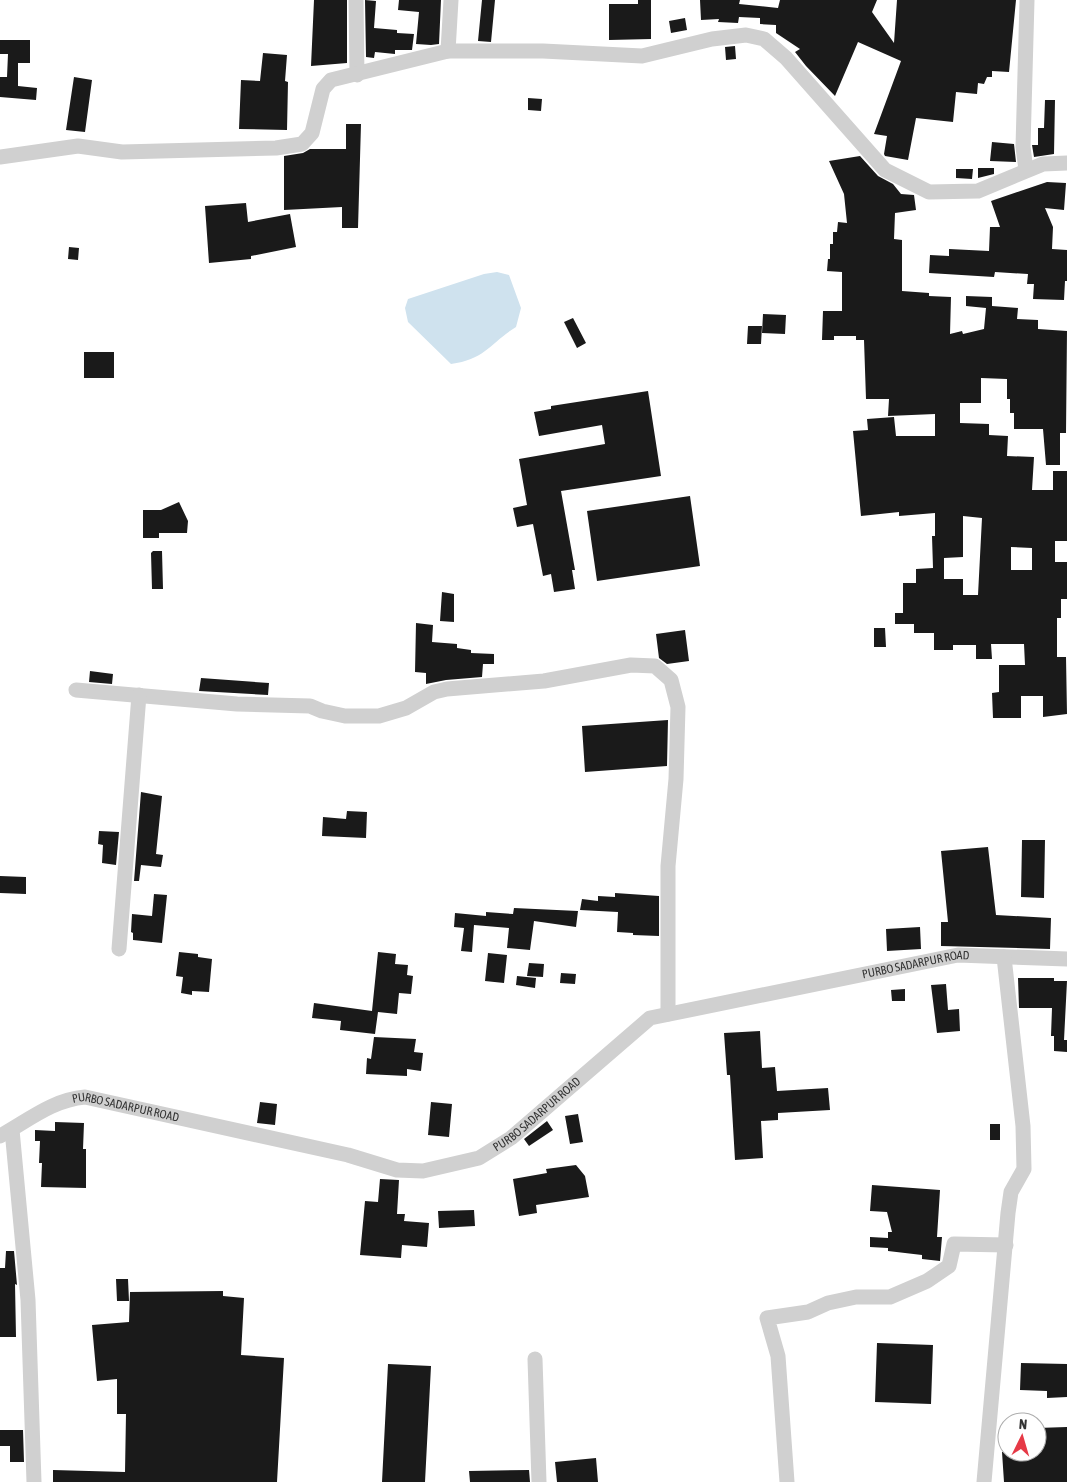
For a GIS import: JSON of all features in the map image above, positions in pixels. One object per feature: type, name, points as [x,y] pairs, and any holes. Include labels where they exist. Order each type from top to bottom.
[{"type":"street","points":[[356,0],[357,75]]},
{"type":"street","points":[[448,51],[451,0]]},
{"type":"street","points":[[1026,170],[1023,148],[1027,0]]},
{"type":"street","points":[[0,157],[78,146],[122,152],[276,148],[302,144],[312,133],[323,89],[331,80],[448,51],[543,51],[642,56],[712,39],[746,35],[764,39],[786,58],[885,170],[929,192],[978,191],[1043,164],[1067,163]]},
{"type":"street","points":[[76,690],[237,704],[310,706],[322,711],[345,716],[379,716],[406,708],[434,692],[447,689],[544,681],[631,665],[655,666],[671,680],[678,707],[676,779],[668,866],[668,1014]]},
{"type":"street","points":[[119,949],[140,695]]},
{"type":"street","name":"PURBO SADARPUR ROAD","points":[[6,1133],[49,1106],[67,1099],[85,1097],[348,1155],[397,1170],[423,1171],[479,1158],[511,1138],[650,1018],[958,956],[1067,959]]},
{"type":"street","points":[[984,1482],[1011,1192],[1024,1169],[1023,1126],[1004,957]]},
{"type":"street","points":[[6,1133],[28,1300],[34,1482]]},
{"type":"street","points":[[787,1482],[778,1356],[767,1318],[808,1312],[828,1303],[856,1297],[890,1297],[927,1281],[949,1266],[954,1244],[1006,1245]]},
{"type":"street","points":[[535,1359],[539,1482]]},
{"type":"water","points":[[497,272],[509,275],[521,308],[516,327],[480,354],[463,362],[451,364],[408,322],[405,308],[408,299],[484,274]]},
{"type":"building","points":[[314,0],[347,0],[347,63],[311,66]]},
{"type":"building","points":[[365,0],[376,1],[374,28],[397,30],[397,33],[414,34],[412,50],[395,50],[395,54],[375,52],[374,58],[366,57]]},
{"type":"building","points":[[399,0],[441,0],[439,44],[416,44],[419,12],[398,10]]},
{"type":"building","points":[[482,0],[495,0],[491,42],[478,41]]},
{"type":"building","points":[[638,0],[651,0],[651,39],[609,40],[609,4],[638,4]]},
{"type":"building","points":[[700,0],[740,0],[739,4],[778,8],[780,0],[877,0],[872,12],[894,43],[897,0],[1016,0],[1009,72],[992,71],[992,77],[987,77],[984,84],[978,83],[977,94],[956,92],[953,122],[916,118],[908,160],[885,156],[887,136],[874,134],[901,61],[858,42],[835,96],[795,52],[800,49],[776,33],[776,25],[760,24],[760,18],[739,17],[738,23],[718,22],[719,19],[701,20]]},
{"type":"building","points":[[685,18],[687,30],[671,33],[669,21]]},
{"type":"building","points":[[0,40],[30,40],[30,63],[18,63],[18,86],[37,88],[36,100],[0,97],[0,77],[7,77],[8,54],[0,54]]},
{"type":"building","points":[[735,46],[736,59],[726,60],[725,47]]},
{"type":"building","points":[[263,53],[287,55],[285,81],[288,82],[287,130],[239,129],[241,80],[260,81]]},
{"type":"building","points":[[74,77],[92,80],[85,132],[66,130]]},
{"type":"building","points":[[528,98],[542,99],[541,111],[528,110]]},
{"type":"building","points":[[1045,100],[1055,100],[1054,154],[1034,157],[1032,145],[1038,145],[1038,128],[1044,128]]},
{"type":"building","points":[[346,124],[361,124],[358,228],[342,228],[342,207],[284,210],[284,156],[303,153],[310,149],[346,149]]},
{"type":"building","points":[[992,142],[1014,144],[1016,162],[990,161]]},
{"type":"building","points":[[860,156],[878,176],[893,184],[901,194],[914,195],[916,210],[895,213],[894,239],[902,240],[902,291],[929,293],[929,296],[951,297],[950,334],[962,331],[963,334],[984,329],[986,308],[966,306],[966,296],[992,297],[992,306],[1018,308],[1017,319],[1038,320],[1038,329],[1067,331],[1066,433],[1060,433],[1060,465],[1046,465],[1043,429],[1014,429],[1014,413],[1010,413],[1010,399],[1007,399],[1007,379],[981,378],[981,403],[960,403],[960,423],[989,424],[989,435],[1008,436],[1007,456],[1034,457],[1032,490],[1053,490],[1053,471],[1067,471],[1067,541],[1055,541],[1055,562],[1067,562],[1067,599],[1061,599],[1061,618],[1057,618],[1057,657],[1066,657],[1067,714],[1043,717],[1043,696],[1021,696],[1021,718],[993,718],[992,693],[999,692],[999,665],[1025,665],[1024,644],[991,644],[992,659],[976,659],[976,645],[953,645],[953,650],[934,650],[934,633],[914,633],[914,624],[895,624],[895,613],[903,613],[903,583],[916,583],[916,569],[933,568],[932,536],[935,536],[935,513],[899,516],[899,512],[861,516],[853,431],[868,430],[867,419],[894,417],[896,436],[935,436],[935,414],[888,416],[889,399],[866,399],[864,340],[856,340],[856,336],[834,336],[834,340],[822,340],[823,311],[842,311],[842,272],[827,271],[828,259],[830,259],[830,244],[833,244],[833,232],[837,232],[838,222],[847,223],[844,194],[829,161]],"holes":[[[963,516],[982,518],[978,595],[963,595],[963,579],[944,579],[944,558],[963,557]],[[1011,547],[1032,548],[1032,570],[1011,570]]]},
{"type":"building","points":[[978,168],[994,168],[994,174],[978,178]]},
{"type":"building","points":[[956,169],[973,169],[972,179],[956,178]]},
{"type":"building","points":[[1047,182],[1066,183],[1064,210],[1045,208],[1053,227],[1052,249],[1067,250],[1067,281],[1065,281],[1064,300],[1033,299],[1034,284],[1027,284],[1028,274],[995,272],[994,277],[929,273],[930,255],[949,256],[949,249],[989,251],[990,227],[1000,227],[991,201]]},
{"type":"building","points":[[246,203],[248,222],[290,214],[296,247],[251,256],[251,259],[209,263],[205,206]]},
{"type":"building","points":[[69,247],[79,248],[78,260],[68,259]]},
{"type":"building","points":[[763,314],[786,315],[785,334],[762,333]]},
{"type":"building","points":[[573,318],[586,343],[577,348],[564,322]]},
{"type":"building","points":[[748,326],[762,326],[761,344],[747,344]]},
{"type":"building","points":[[84,352],[114,352],[114,378],[84,378]]},
{"type":"building","points":[[648,391],[661,476],[561,491],[575,570],[572,570],[575,589],[554,592],[551,574],[543,576],[533,524],[517,527],[513,508],[527,505],[519,459],[605,444],[602,425],[539,436],[534,412],[551,409],[551,406]]},
{"type":"building","points":[[690,496],[700,566],[597,581],[587,511]]},
{"type":"building","points":[[179,502],[188,521],[187,533],[159,533],[159,538],[143,538],[143,510],[161,510]]},
{"type":"building","points":[[153,551],[162,551],[163,589],[152,589],[151,553]]},
{"type":"building","points":[[442,592],[454,594],[454,622],[440,621]]},
{"type":"building","points":[[416,623],[433,625],[432,642],[457,644],[457,648],[471,650],[471,653],[494,654],[494,664],[483,664],[482,677],[426,684],[426,673],[415,672]]},
{"type":"building","points":[[874,628],[885,628],[886,647],[874,647]]},
{"type":"building","points":[[685,630],[689,661],[667,664],[659,658],[656,634]]},
{"type":"building","points":[[90,671],[113,674],[112,684],[89,682]]},
{"type":"building","points":[[201,678],[269,683],[268,695],[199,691]]},
{"type":"building","points":[[668,720],[667,766],[585,772],[582,726]]},
{"type":"building","points":[[141,792],[162,796],[156,854],[163,855],[161,867],[141,865],[139,881],[134,881]]},
{"type":"building","points":[[347,811],[367,812],[366,838],[322,836],[323,817],[346,819]]},
{"type":"building","points":[[99,831],[119,832],[116,865],[102,863],[103,845],[98,844]]},
{"type":"building","points":[[1022,840],[1045,840],[1044,898],[1021,897]]},
{"type":"building","points":[[988,847],[996,915],[1051,918],[1050,949],[941,946],[941,922],[948,922],[941,851]]},
{"type":"building","points":[[0,876],[26,877],[26,894],[0,893]]},
{"type":"building","points":[[615,893],[659,896],[659,936],[617,932],[618,912],[580,910],[582,899],[598,901],[598,896],[615,897]]},
{"type":"building","points":[[154,894],[167,895],[162,943],[133,940],[133,933],[131,932],[132,914],[152,916]]},
{"type":"building","points":[[514,908],[578,911],[576,927],[534,921],[530,950],[507,948],[509,928],[474,925],[472,952],[461,951],[464,928],[454,927],[455,913],[486,916],[486,912],[513,914]]},
{"type":"building","points":[[920,927],[921,949],[887,951],[886,929]]},
{"type":"building","points":[[179,952],[198,954],[198,957],[212,959],[209,992],[192,991],[192,995],[181,993],[183,977],[176,976]]},
{"type":"building","points":[[378,952],[396,954],[395,964],[408,965],[407,975],[413,976],[411,994],[399,993],[397,1014],[378,1012],[375,1034],[340,1030],[341,1021],[312,1018],[314,1003],[372,1011]]},
{"type":"building","points":[[488,953],[507,955],[504,983],[485,981]]},
{"type":"building","points":[[529,963],[544,964],[543,977],[527,976]]},
{"type":"building","points":[[561,973],[576,974],[575,984],[560,983]]},
{"type":"building","points":[[517,976],[536,978],[535,988],[516,985]]},
{"type":"building","points":[[1018,978],[1054,978],[1054,981],[1067,981],[1064,1040],[1067,1040],[1067,1052],[1054,1051],[1054,1036],[1051,1036],[1052,1008],[1019,1008]]},
{"type":"building","points":[[946,984],[948,1010],[959,1009],[960,1031],[937,1033],[931,985]]},
{"type":"building","points":[[905,989],[905,1001],[892,1001],[891,990]]},
{"type":"building","points":[[760,1031],[762,1068],[775,1067],[777,1091],[828,1088],[830,1110],[778,1113],[778,1120],[761,1121],[763,1158],[735,1160],[730,1075],[727,1075],[724,1033]]},
{"type":"building","points":[[374,1037],[416,1039],[414,1052],[423,1053],[421,1071],[407,1069],[407,1076],[366,1074],[367,1058],[371,1059]]},
{"type":"building","points":[[260,1102],[277,1104],[275,1125],[257,1123]]},
{"type":"building","points":[[431,1102],[452,1104],[449,1137],[428,1135]]},
{"type":"building","points":[[578,1114],[583,1142],[570,1144],[565,1116]]},
{"type":"building","points":[[547,1121],[553,1130],[529,1146],[524,1139]]},
{"type":"building","points":[[55,1122],[84,1123],[83,1149],[86,1149],[86,1188],[41,1187],[42,1163],[39,1163],[40,1141],[35,1141],[35,1130],[55,1131]]},
{"type":"building","points":[[990,1124],[1000,1124],[1000,1140],[990,1140]]},
{"type":"building","points":[[576,1165],[585,1176],[589,1197],[536,1205],[537,1213],[519,1216],[513,1179],[547,1173],[546,1169]]},
{"type":"building","points":[[380,1179],[399,1180],[397,1214],[405,1214],[404,1221],[429,1223],[427,1247],[402,1245],[401,1258],[360,1255],[365,1201],[378,1202]]},
{"type":"building","points":[[872,1185],[940,1190],[937,1237],[942,1237],[940,1261],[922,1259],[922,1255],[888,1251],[888,1248],[870,1247],[870,1237],[888,1238],[888,1232],[892,1232],[887,1212],[870,1211]]},
{"type":"building","points":[[474,1210],[475,1226],[439,1228],[438,1211]]},
{"type":"building","points":[[6,1251],[14,1251],[17,1285],[15,1284],[16,1337],[0,1337],[0,1268],[5,1268]]},
{"type":"building","points":[[116,1279],[128,1279],[129,1301],[117,1301]]},
{"type":"building","points":[[223,1291],[223,1296],[244,1298],[241,1355],[284,1358],[277,1482],[53,1482],[53,1470],[125,1472],[126,1414],[117,1414],[117,1379],[97,1381],[92,1325],[129,1322],[130,1292]]},
{"type":"building","points":[[877,1343],[933,1345],[931,1404],[875,1402]]},
{"type":"building","points":[[1021,1363],[1067,1364],[1067,1397],[1047,1398],[1047,1391],[1020,1390]]},
{"type":"building","points":[[388,1364],[431,1366],[425,1482],[382,1482]]},
{"type":"building","points":[[1067,1427],[1067,1482],[1004,1482],[1003,1462],[1047,1462],[1047,1428]]},
{"type":"building","points":[[0,1430],[23,1430],[24,1462],[10,1462],[10,1446],[0,1446]]},
{"type":"building","points":[[596,1458],[598,1482],[557,1482],[555,1462]]},
{"type":"building","points":[[529,1470],[530,1482],[470,1482],[469,1471]]}]
